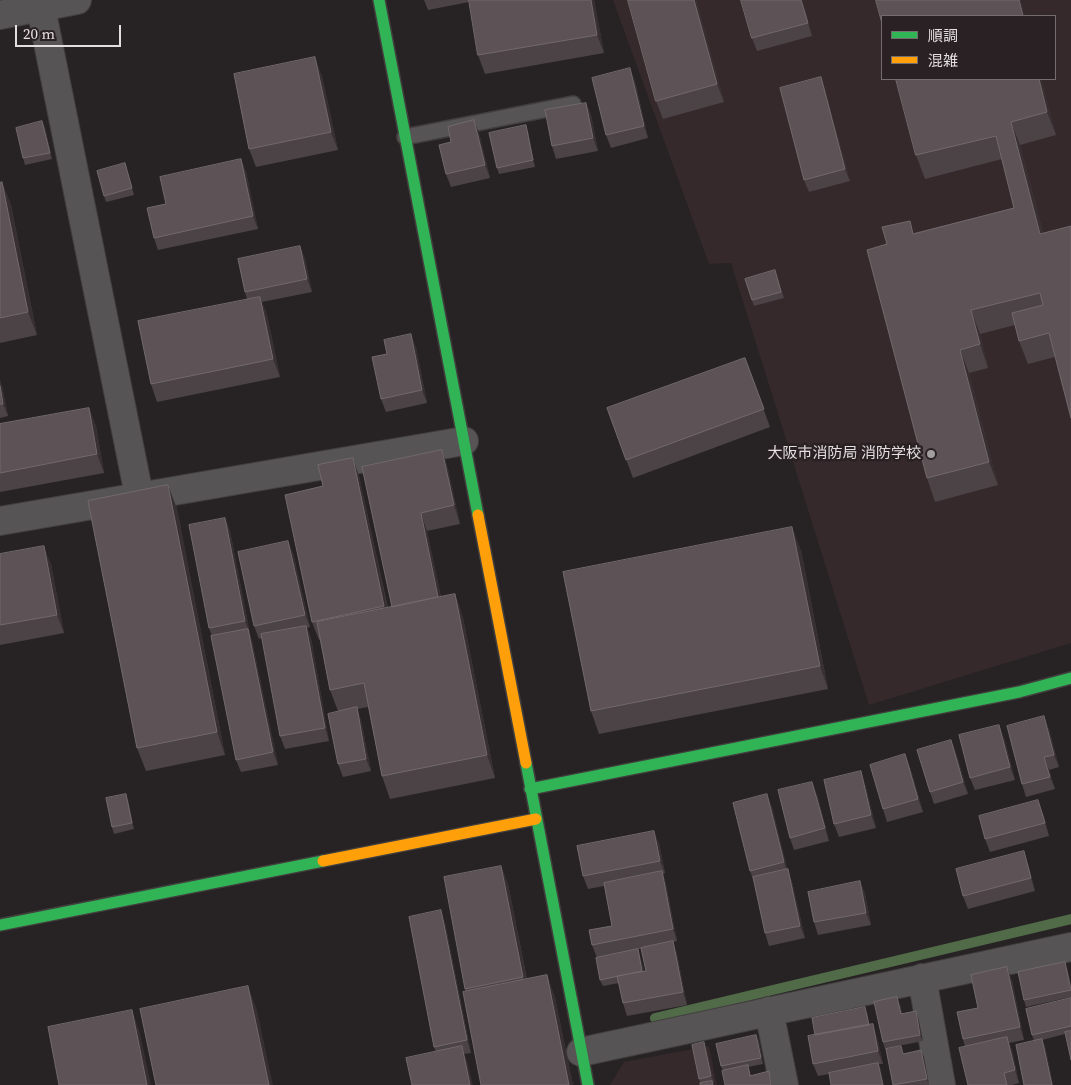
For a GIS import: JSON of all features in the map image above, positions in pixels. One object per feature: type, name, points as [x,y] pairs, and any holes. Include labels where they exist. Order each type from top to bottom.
[{"type":"street","points":[[0,15],[77,0]]},
{"type":"street","points":[[379,0],[588,1085]]},
{"type":"street","points":[[40,8],[139,495]]},
{"type":"street","points":[[0,521],[139,495],[464,441]]},
{"type":"street","points":[[530,789],[1020,692],[1071,678]]},
{"type":"street","points":[[0,925],[536,819]]},
{"type":"street","points":[[581,1052],[1071,946]]},
{"type":"street","points":[[922,978],[941,1085]]},
{"type":"street","points":[[769,1011],[784,1085]]},
{"type":"lane","points":[[405,137],[573,104]]},
{"type":"shaded area","name":"大阪市消防局 消防学校","points":[[613,0],[1071,0],[1071,643],[869,705],[731,263],[709,264]]},
{"type":"shaded area","points":[[709,1046],[717,1085],[610,1085],[624,1062]]},
{"type":"building","points":[[469,0],[591,0],[597,35],[478,55]]},
{"type":"building","points":[[628,0],[694,0],[717,84],[656,101]]},
{"type":"building","points":[[741,0],[801,0],[808,23],[752,38]]},
{"type":"building","points":[[876,0],[1019,0],[1023,15],[881,15],[881,19]]},
{"type":"building","points":[[315,57],[331,132],[249,149],[234,74]]},
{"type":"building","points":[[630,68],[644,126],[606,135],[592,78]]},
{"type":"building","points":[[821,77],[845,169],[804,180],[780,88]]},
{"type":"building","points":[[896,80],[1039,80],[1047,112],[1011,122],[1040,234],[1071,226],[1071,418],[1049,333],[1019,341],[1012,313],[1043,305],[1040,293],[971,310],[980,344],[960,350],[989,462],[927,478],[867,250],[887,244],[882,227],[910,221],[913,234],[1014,208],[996,136],[916,155]]},
{"type":"building","points":[[586,103],[593,138],[552,146],[545,110]]},
{"type":"building","points":[[474,120],[485,165],[446,174],[439,145],[451,142],[448,127]]},
{"type":"building","points":[[42,121],[50,153],[23,158],[16,128]]},
{"type":"building","points":[[526,125],[533,160],[497,168],[489,133]]},
{"type":"building","points":[[241,159],[253,216],[154,238],[147,208],[166,204],[160,177]]},
{"type":"building","points":[[125,163],[132,188],[104,196],[97,171]]},
{"type":"building","points":[[2,182],[28,312],[0,318],[0,183]]},
{"type":"building","points":[[300,246],[307,279],[245,292],[238,259]]},
{"type":"building","points":[[775,270],[781,292],[752,300],[745,279]]},
{"type":"building","points":[[260,297],[273,359],[151,384],[138,321]]},
{"type":"building","points":[[411,334],[422,390],[381,399],[372,357],[387,354],[384,340]]},
{"type":"building","points":[[745,358],[764,409],[626,460],[607,408]]},
{"type":"building","points":[[0,386],[3,404],[0,404]]},
{"type":"building","points":[[89,408],[97,454],[0,473],[0,424]]},
{"type":"building","points":[[442,450],[454,505],[421,513],[438,597],[392,607],[362,467]]},
{"type":"building","points":[[353,458],[384,606],[312,622],[285,495],[323,486],[318,465]]},
{"type":"building","points":[[168,485],[217,732],[137,748],[88,501]]},
{"type":"building","points":[[225,518],[245,621],[209,628],[189,525]]},
{"type":"building","points":[[792,527],[820,666],[591,711],[563,572]]},
{"type":"building","points":[[288,541],[305,615],[254,626],[238,552]]},
{"type":"building","points":[[44,546],[57,615],[0,625],[0,554]]},
{"type":"building","points":[[455,594],[487,755],[382,776],[364,683],[330,690],[317,622]]},
{"type":"building","points":[[306,626],[325,728],[280,736],[261,634]]},
{"type":"building","points":[[248,629],[273,752],[236,760],[211,636]]},
{"type":"building","points":[[357,707],[366,759],[338,764],[328,714]]},
{"type":"building","points":[[1044,716],[1054,755],[1044,757],[1050,777],[1022,784],[1007,726]]},
{"type":"building","points":[[999,725],[1010,767],[970,778],[959,735]]},
{"type":"building","points":[[951,740],[963,782],[930,792],[917,750]]},
{"type":"building","points":[[905,754],[918,799],[883,809],[870,765]]},
{"type":"building","points":[[861,771],[871,815],[834,824],[824,780]]},
{"type":"building","points":[[812,782],[825,828],[790,838],[778,790]]},
{"type":"building","points":[[126,794],[132,823],[112,827],[106,798]]},
{"type":"building","points":[[767,794],[784,862],[750,871],[733,803]]},
{"type":"building","points":[[1038,800],[1045,823],[985,839],[979,816]]},
{"type":"building","points":[[654,831],[660,861],[583,876],[577,846]]},
{"type":"building","points":[[1024,851],[1031,878],[963,896],[956,869]]},
{"type":"building","points":[[501,866],[523,977],[465,989],[444,877]]},
{"type":"building","points":[[788,869],[800,926],[765,933],[753,877]]},
{"type":"building","points":[[662,871],[673,929],[592,945],[589,930],[612,926],[604,883]]},
{"type":"building","points":[[860,881],[866,913],[814,922],[808,892]]},
{"type":"building","points":[[441,910],[467,1040],[434,1047],[409,917]]},
{"type":"building","points":[[673,941],[683,992],[623,1003],[617,976],[646,971],[641,948]]},
{"type":"building","points":[[638,949],[642,971],[600,980],[596,958]]},
{"type":"building","points":[[1065,962],[1071,990],[1024,1000],[1018,972]]},
{"type":"building","points":[[1007,967],[1020,1027],[963,1039],[957,1012],[978,1008],[971,975]]},
{"type":"building","points":[[547,975],[569,1085],[481,1085],[463,992]]},
{"type":"building","points":[[248,986],[269,1085],[156,1085],[140,1009]]},
{"type":"building","points":[[897,997],[901,1014],[916,1011],[920,1035],[883,1042],[874,1002]]},
{"type":"building","points":[[1071,998],[1071,1026],[1032,1035],[1026,1009]]},
{"type":"building","points":[[865,1007],[869,1025],[815,1035],[812,1018]]},
{"type":"building","points":[[132,1010],[147,1085],[59,1085],[48,1027]]},
{"type":"building","points":[[873,1024],[878,1051],[813,1064],[808,1036]]},
{"type":"building","points":[[1071,1031],[1071,1060],[1065,1032]]},
{"type":"building","points":[[756,1035],[761,1058],[721,1066],[716,1044]]},
{"type":"building","points":[[1007,1037],[1015,1070],[1004,1073],[1007,1085],[968,1085],[959,1048]]},
{"type":"building","points":[[1042,1039],[1052,1085],[1024,1085],[1016,1045]]},
{"type":"building","points":[[704,1042],[711,1076],[699,1079],[692,1045]]},
{"type":"building","points":[[462,1046],[470,1085],[412,1085],[406,1058]]},
{"type":"building","points":[[901,1046],[903,1054],[921,1050],[927,1079],[893,1085],[886,1049]]},
{"type":"building","points":[[878,1063],[883,1085],[831,1085],[829,1073]]},
{"type":"building","points":[[748,1065],[750,1076],[769,1071],[771,1085],[725,1085],[722,1071]]},
{"type":"building","points":[[712,1081],[713,1085],[700,1085],[700,1083]]},
{"type":"waterway","points":[[655,1018],[1071,919]]},
{"type":"traffic: fast","points":[[379,0],[478,515]]},
{"type":"traffic: fast","points":[[530,789],[1019,692],[1071,678]]},
{"type":"traffic: fast","points":[[526,763],[588,1085]]},
{"type":"traffic: fast","points":[[0,925],[323,861]]},
{"type":"traffic: slow","points":[[478,515],[526,763]]},
{"type":"traffic: slow","points":[[323,861],[536,819]]},
{"type":"place","name":"大阪市消防局 消防学校","points":[[931,454]]}]
